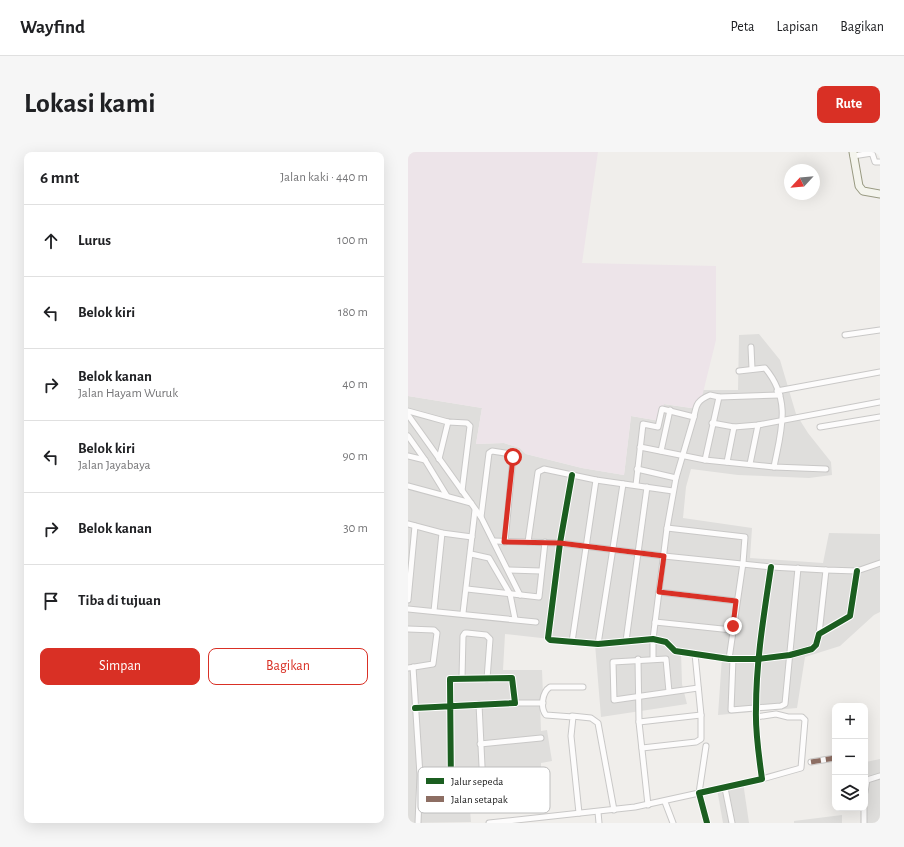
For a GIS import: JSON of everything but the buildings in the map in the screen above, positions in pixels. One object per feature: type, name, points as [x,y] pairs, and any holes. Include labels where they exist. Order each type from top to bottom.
[{"type":"street","points":[[880,162],[875,162],[872,152],[853,154],[859,186],[863,191],[880,194]]},
{"type":"street","points":[[845,334],[880,330]]},
{"type":"street","points":[[751,347],[752,369]]},
{"type":"street","points":[[739,371],[765,368],[779,393],[784,420],[774,468]]},
{"type":"street","points":[[653,659],[655,622],[673,490],[694,417],[696,404],[699,400],[710,395],[719,397],[779,393],[880,372]]},
{"type":"street","points":[[705,460],[719,397]]},
{"type":"street","points":[[712,423],[734,427],[758,425],[880,402]]},
{"type":"street","points":[[636,485],[643,424],[658,427],[661,411],[664,409],[694,417]]},
{"type":"street","points":[[661,451],[670,410]]},
{"type":"street","points":[[408,411],[448,422],[467,423],[470,426],[462,491]]},
{"type":"street","points":[[408,414],[481,517],[509,570],[520,595]]},
{"type":"street","points":[[820,427],[880,417]]},
{"type":"street","points":[[439,459],[448,422]]},
{"type":"street","points":[[750,464],[758,425]]},
{"type":"street","points":[[727,462],[734,427]]},
{"type":"street","points":[[408,436],[447,496]]},
{"type":"street","points":[[640,447],[705,460],[750,464],[774,468],[826,469]]},
{"type":"street","points":[[481,517],[489,453],[492,451],[511,454],[513,457],[504,542]]},
{"type":"street","points":[[408,456],[425,460]]},
{"type":"street","points":[[528,542],[538,472],[544,469],[550,469],[596,480],[673,490]]},
{"type":"street","points":[[637,469],[676,478]]},
{"type":"street","points":[[572,475],[560,543],[548,638],[550,640],[598,644],[653,639],[666,642],[675,651],[731,659],[758,659],[790,655],[812,649],[816,645],[819,634],[826,570]]},
{"type":"street","points":[[572,642],[585,546],[596,480]]},
{"type":"street","points":[[598,644],[623,484]]},
{"type":"street","points":[[408,486],[471,503]]},
{"type":"street","points":[[626,642],[647,487]]},
{"type":"street","points":[[463,613],[475,510]]},
{"type":"street","points":[[408,524],[442,533],[472,537]]},
{"type":"street","points":[[408,600],[415,526]]},
{"type":"street","points":[[667,528],[742,536],[745,539],[743,563],[732,630],[731,710],[756,709],[781,706],[785,704],[798,568]]},
{"type":"street","points":[[434,611],[442,533]]},
{"type":"street","points":[[494,541],[560,543],[771,567],[857,571],[880,563]]},
{"type":"street","points":[[467,589],[539,597],[545,542]]},
{"type":"street","points":[[471,554],[488,557],[510,594],[515,619]]},
{"type":"street","points":[[762,779],[756,716],[758,659],[771,567]]},
{"type":"street","points":[[509,570],[541,571]]},
{"type":"street","points":[[819,634],[850,616],[857,571]]},
{"type":"street","points":[[659,592],[736,601]]},
{"type":"street","points":[[408,609],[463,613],[536,622]]},
{"type":"street","points":[[655,622],[732,630]]},
{"type":"street","points":[[408,629],[434,630],[437,633],[434,664],[410,667],[419,767]]},
{"type":"street","points":[[462,678],[463,636],[467,633],[486,635],[490,639],[487,679]]},
{"type":"street","points":[[642,748],[699,741],[701,739],[701,716],[695,654]]},
{"type":"street","points":[[638,659],[639,722],[648,805]]},
{"type":"street","points":[[669,692],[667,660],[614,660],[612,664],[614,699],[639,696],[669,692],[698,688]]},
{"type":"street","points":[[450,767],[449,681],[452,678],[512,678],[515,703]]},
{"type":"street","points":[[583,687],[550,687],[546,690],[542,710],[546,716],[591,718],[598,723],[614,810]]},
{"type":"street","points":[[415,708],[479,704],[543,703]]},
{"type":"street","points":[[479,704],[482,767]]},
{"type":"street","points":[[489,823],[598,812],[648,805],[725,788],[801,768],[805,720],[802,717],[788,717],[776,714],[756,716]]},
{"type":"street","points":[[572,716],[571,736],[579,813]]},
{"type":"street","points":[[639,722],[701,716]]},
{"type":"street","points":[[480,744],[541,738]]},
{"type":"street","points":[[706,746],[700,793],[707,823]]},
{"type":"street","points":[[811,762],[832,758]]},
{"type":"street","points":[[868,779],[880,776]]},
{"type":"street","points":[[725,788],[732,823]]},
{"type":"street","points":[[665,802],[673,823]]},
{"type":"street","points":[[864,811],[864,823]]},
{"type":"street","points":[[598,812],[599,823]]},
{"type":"street","points":[[418,823],[419,813]]},
{"type":"street","points":[[552,817],[552,823]]},
{"type":"shaded area","points":[[408,152],[598,152],[582,263],[716,266],[716,340],[699,409],[664,404],[660,421],[631,416],[624,475],[582,468],[526,454],[520,448],[504,443],[476,444],[482,408],[408,396]]},
{"type":"shaded area","points":[[759,334],[780,360],[796,414],[808,433],[831,462],[832,475],[809,478],[738,475],[691,469],[686,487],[683,518],[752,528],[750,558],[823,563],[829,533],[880,534],[880,612],[874,615],[840,646],[805,657],[797,708],[718,715],[722,657],[681,652],[682,684],[687,704],[601,717],[595,644],[505,634],[503,670],[542,670],[543,695],[540,702],[541,731],[547,730],[552,761],[541,763],[541,767],[418,767],[418,813],[470,813],[471,822],[408,823],[408,396],[482,408],[476,444],[504,443],[520,448],[526,454],[582,468],[624,475],[631,416],[660,421],[663,404],[698,409],[703,390],[738,390],[739,335]]},
{"type":"shaded area","points":[[880,759],[880,823],[866,823],[866,811],[868,811],[868,762]]},
{"type":"shaded area","points":[[743,782],[749,823],[723,823],[717,789]]},
{"type":"shaded area","points":[[842,815],[842,823],[794,823],[794,821]]},
{"type":"marked path","points":[[811,762],[832,758]]},
{"type":"cycle path","points":[[572,475],[560,543],[548,638],[550,640],[598,644],[653,639],[666,642],[675,651],[729,659],[758,659],[790,655],[812,649],[816,645],[819,634],[850,616],[857,571]]},
{"type":"cycle path","points":[[707,823],[699,793],[762,779],[756,726],[756,691],[761,638],[771,567]]},
{"type":"cycle path","points":[[512,678],[515,703],[450,706],[450,679],[512,678]]},
{"type":"cycle path","points":[[415,708],[450,706]]},
{"type":"cycle path","points":[[450,706],[451,767]]},
{"type":"route","points":[[513,457],[504,542],[560,543],[664,556],[659,592],[736,601],[733,626]]}]
